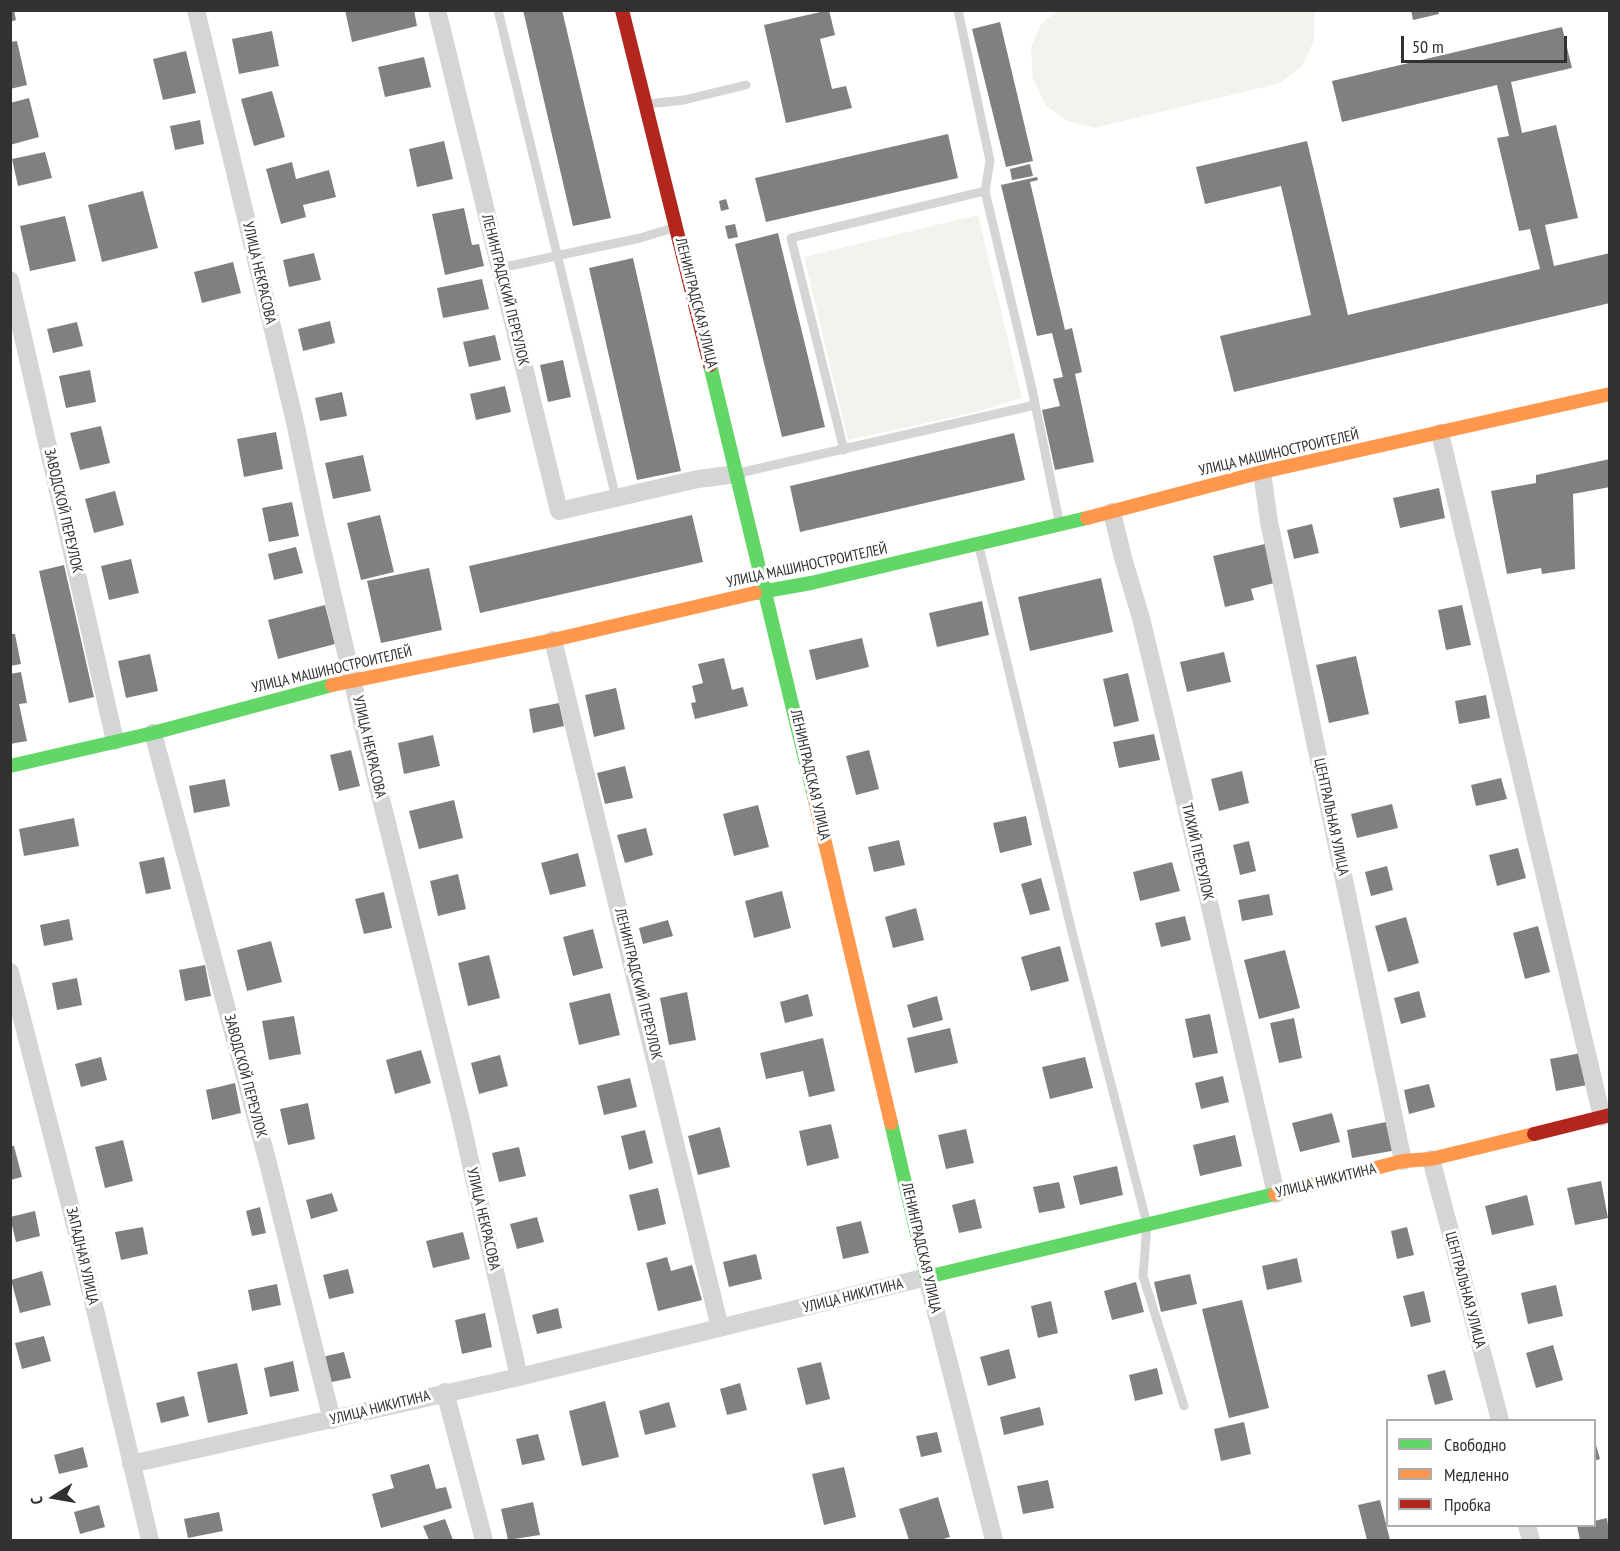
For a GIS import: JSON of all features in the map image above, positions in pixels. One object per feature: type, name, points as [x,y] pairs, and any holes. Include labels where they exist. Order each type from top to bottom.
[{"type":"street","name":"УЛИЦА НЕКРАСОВА","points":[[196,10],[295,422],[315,519],[353,679],[460,1116],[519,1377]]},
{"type":"street","name":"ЛЕНИНГРАДСКИЙ ПЕРЕУЛОК","points":[[437,10],[559,511],[616,498]]},
{"type":"street","name":"ЛЕНИНГРАДСКАЯ УЛИЦА","points":[[622,10],[766,591],[927,1277],[994,1540]]},
{"type":"street","name":"ЗАВОДСКОЙ ПЕРЕУЛОК","points":[[10,280],[115,741]]},
{"type":"street","name":"УЛИЦА МАШИНОСТРОИТЕЛЕЙ","points":[[10,766],[153,732],[353,679],[553,640],[766,591],[811,583],[978,545],[1262,472],[1610,394]]},
{"type":"street","points":[[1440,433],[1606,1116]]},
{"type":"street","name":"ЦЕНТРАЛЬНАЯ УЛИЦА","points":[[1262,472],[1269,522],[1403,1161]]},
{"type":"street","points":[[616,498],[698,479],[737,474]]},
{"type":"street","name":"ТИХИЙ ПЕРЕУЛОК","points":[[1112,512],[1141,618],[1206,886],[1276,1194]]},
{"type":"street","name":"ЛЕНИНГРАДСКИЙ ПЕРЕУЛОК","points":[[553,640],[720,1328]]},
{"type":"street","name":"ЗАВОДСКОЙ ПЕРЕУЛОК","points":[[153,732],[265,1151],[332,1420]]},
{"type":"street","name":"ЗАПАДНАЯ УЛИЦА","points":[[10,972],[71,1209],[150,1540]]},
{"type":"street","name":"УЛИЦА НИКИТИНА","points":[[131,1464],[519,1377],[1276,1194],[1403,1161],[1431,1160],[1606,1116]]},
{"type":"street","name":"ЦЕНТРАЛЬНАЯ УЛИЦА","points":[[1431,1160],[1500,1419]]},
{"type":"street","points":[[445,1392],[484,1540]]},
{"type":"lane","points":[[498,10],[616,498]]},
{"type":"lane","points":[[957,10],[990,161],[985,191],[1060,524]]},
{"type":"lane","points":[[646,104],[684,100],[746,85]]},
{"type":"lane","points":[[844,450],[791,238],[985,191]]},
{"type":"lane","points":[[500,268],[558,257],[677,227]]},
{"type":"lane","points":[[737,474],[1035,405]]},
{"type":"lane","points":[[978,545],[1072,932],[1147,1224],[1143,1276],[1184,1406]]},
{"type":"shaded area","points":[[1315,10],[1314,40],[1303,65],[1280,83],[1094,128],[1068,121],[1046,106],[1033,78],[1031,47],[1041,24],[1057,11]]},
{"type":"shaded area","points":[[978,215],[1022,398],[972,413],[848,440],[804,257]]},
{"type":"building","points":[[10,10],[14,10],[16,20],[10,22]]},
{"type":"building","points":[[345,10],[414,10],[417,26],[352,42]]},
{"type":"building","points":[[523,10],[562,10],[611,218],[573,226]]},
{"type":"building","points":[[829,10],[835,35],[820,39],[832,89],[846,86],[852,108],[786,123],[764,25]]},
{"type":"building","points":[[1411,10],[1438,10],[1439,14],[1413,20]]},
{"type":"building","points":[[1000,22],[1033,161],[1006,167],[972,29]]},
{"type":"building","points":[[1562,27],[1572,68],[1511,82],[1522,133],[1556,125],[1578,218],[1545,225],[1554,266],[1610,253],[1610,303],[1234,392],[1220,336],[1311,315],[1281,186],[1205,204],[1196,167],[1307,141],[1348,315],[1540,269],[1530,229],[1519,231],[1497,138],[1509,136],[1497,85],[1342,122],[1332,81]]},
{"type":"building","points":[[272,31],[279,66],[239,74],[232,39]]},
{"type":"building","points":[[17,41],[27,85],[10,89],[10,42]]},
{"type":"building","points":[[186,51],[196,93],[163,100],[153,59]]},
{"type":"building","points":[[424,57],[431,87],[385,97],[378,67]]},
{"type":"building","points":[[272,91],[285,137],[254,146],[241,99]]},
{"type":"building","points":[[29,98],[39,137],[10,145],[10,103]]},
{"type":"building","points":[[200,120],[204,144],[175,150],[170,126]]},
{"type":"building","points":[[948,134],[958,178],[766,222],[755,178]]},
{"type":"building","points":[[444,141],[453,179],[417,187],[409,149]]},
{"type":"building","points":[[45,152],[52,178],[18,186],[12,159]]},
{"type":"building","points":[[292,162],[296,179],[329,170],[336,197],[303,205],[306,217],[281,224],[266,169]]},
{"type":"building","points":[[1030,164],[1033,176],[1012,180],[1010,169]]},
{"type":"building","points":[[1037,177],[1038,180],[1030,182],[1065,330],[1072,328],[1082,372],[1075,374],[1094,462],[1055,470],[1042,410],[1060,406],[1053,379],[1063,377],[1052,333],[1037,336],[1001,185]]},
{"type":"building","points":[[143,191],[158,248],[102,262],[88,205]]},
{"type":"building","points":[[726,199],[729,209],[721,211],[719,201]]},
{"type":"building","points":[[464,208],[472,245],[479,244],[484,266],[445,275],[432,214]]},
{"type":"building","points":[[65,216],[76,261],[30,271],[20,226]]},
{"type":"building","points":[[735,224],[738,237],[728,239],[725,226]]},
{"type":"building","points":[[778,233],[825,427],[782,437],[735,244]]},
{"type":"building","points":[[314,253],[321,280],[289,287],[283,260]]},
{"type":"building","points":[[633,258],[681,471],[637,480],[589,268]]},
{"type":"building","points":[[233,262],[241,293],[202,303],[194,272]]},
{"type":"building","points":[[482,279],[489,309],[443,318],[437,288]]},
{"type":"building","points":[[330,321],[335,343],[303,351],[298,329]]},
{"type":"building","points":[[77,322],[83,346],[53,353],[47,329]]},
{"type":"building","points":[[495,335],[501,360],[469,367],[463,342]]},
{"type":"building","points":[[563,360],[571,397],[548,402],[540,365]]},
{"type":"building","points":[[90,370],[96,402],[66,408],[59,376]]},
{"type":"building","points":[[505,386],[511,412],[476,420],[470,394]]},
{"type":"building","points":[[342,392],[347,416],[320,421],[315,398]]},
{"type":"building","points":[[101,426],[110,463],[80,470],[70,433]]},
{"type":"building","points":[[276,432],[283,469],[244,477],[237,439]]},
{"type":"building","points":[[1014,433],[1025,480],[800,532],[790,486]]},
{"type":"building","points":[[363,455],[371,491],[333,499],[325,463]]},
{"type":"building","points":[[1610,459],[1610,487],[1573,494],[1575,569],[1542,574],[1541,568],[1507,574],[1491,491],[1536,483],[1536,475]]},
{"type":"building","points":[[1439,488],[1445,518],[1400,528],[1393,498]]},
{"type":"building","points":[[115,491],[124,525],[94,533],[85,499]]},
{"type":"building","points":[[292,502],[299,536],[269,542],[262,508]]},
{"type":"building","points":[[380,515],[394,572],[361,580],[347,523]]},
{"type":"building","points":[[692,515],[703,562],[480,613],[469,566]]},
{"type":"building","points":[[1312,524],[1319,553],[1294,559],[1287,530]]},
{"type":"building","points":[[1265,544],[1274,583],[1251,589],[1254,600],[1225,607],[1213,556]]},
{"type":"building","points":[[296,547],[303,573],[274,580],[268,554]]},
{"type":"building","points":[[131,559],[139,593],[109,600],[101,566]]},
{"type":"building","points":[[64,565],[94,697],[69,703],[39,571]]},
{"type":"building","points":[[429,568],[442,630],[381,643],[367,581]]},
{"type":"building","points":[[1101,578],[1113,632],[1030,651],[1018,597]]},
{"type":"building","points":[[982,601],[989,635],[937,647],[929,613]]},
{"type":"building","points":[[325,605],[335,644],[278,659],[268,620]]},
{"type":"building","points":[[1462,605],[1471,645],[1446,650],[1438,610]]},
{"type":"building","points":[[10,634],[15,634],[21,664],[10,666]]},
{"type":"building","points":[[862,638],[869,667],[816,680],[809,650]]},
{"type":"building","points":[[1224,652],[1231,682],[1187,692],[1180,662]]},
{"type":"building","points":[[150,654],[158,691],[126,698],[118,661]]},
{"type":"building","points":[[1356,656],[1369,714],[1329,723],[1316,665]]},
{"type":"building","points":[[724,658],[732,690],[743,687],[748,706],[695,719],[691,703],[696,702],[692,686],[703,683],[698,664]]},
{"type":"building","points":[[21,672],[27,703],[19,704],[27,741],[10,744],[10,674]]},
{"type":"building","points":[[1128,673],[1139,721],[1114,727],[1103,679]]},
{"type":"building","points":[[616,688],[625,729],[594,737],[585,695]]},
{"type":"building","points":[[1486,695],[1490,718],[1459,724],[1455,701]]},
{"type":"building","points":[[559,703],[564,726],[533,733],[529,709]]},
{"type":"building","points":[[1154,734],[1160,760],[1119,768],[1113,742]]},
{"type":"building","points":[[433,735],[440,766],[404,774],[398,743]]},
{"type":"building","points":[[351,750],[360,786],[339,791],[330,755]]},
{"type":"building","points":[[869,750],[879,789],[856,795],[846,756]]},
{"type":"building","points":[[625,766],[633,798],[605,804],[597,773]]},
{"type":"building","points":[[1242,771],[1249,803],[1219,811],[1211,779]]},
{"type":"building","points":[[1501,778],[1507,799],[1476,806],[1471,785]]},
{"type":"building","points":[[225,779],[230,806],[194,813],[189,786]]},
{"type":"building","points":[[454,800],[463,838],[419,849],[409,811]]},
{"type":"building","points":[[1392,804],[1398,828],[1357,838],[1351,814]]},
{"type":"building","points":[[758,805],[769,847],[734,856],[723,814]]},
{"type":"building","points":[[1026,816],[1032,845],[1000,853],[993,823]]},
{"type":"building","points":[[74,818],[79,846],[24,856],[19,829]]},
{"type":"building","points":[[646,828],[653,855],[625,863],[617,835]]},
{"type":"building","points":[[899,840],[905,865],[874,872],[868,847]]},
{"type":"building","points":[[1249,841],[1256,871],[1240,875],[1233,845]]},
{"type":"building","points":[[1518,848],[1526,878],[1497,886],[1489,855]]},
{"type":"building","points":[[578,853],[586,886],[550,895],[541,863]]},
{"type":"building","points":[[164,857],[171,889],[146,894],[139,862]]},
{"type":"building","points":[[1172,862],[1180,891],[1140,901],[1133,872]]},
{"type":"building","points":[[1387,866],[1393,890],[1371,896],[1365,872]]},
{"type":"building","points":[[458,874],[466,909],[438,916],[430,881]]},
{"type":"building","points":[[1041,878],[1050,910],[1030,915],[1021,884]]},
{"type":"building","points":[[782,891],[791,928],[754,938],[745,901]]},
{"type":"building","points":[[384,892],[392,928],[364,934],[355,899]]},
{"type":"building","points":[[1269,894],[1273,915],[1242,921],[1238,900]]},
{"type":"building","points":[[916,908],[924,940],[893,948],[885,917]]},
{"type":"building","points":[[1185,916],[1191,940],[1161,947],[1155,923]]},
{"type":"building","points":[[1406,917],[1419,963],[1388,972],[1375,926]]},
{"type":"building","points":[[69,919],[73,940],[44,946],[40,925]]},
{"type":"building","points":[[668,920],[673,936],[643,944],[639,928]]},
{"type":"building","points":[[1538,926],[1550,972],[1525,979],[1513,933]]},
{"type":"building","points":[[593,929],[603,968],[573,976],[563,937]]},
{"type":"building","points":[[271,941],[282,982],[247,991],[237,950]]},
{"type":"building","points":[[1060,946],[1069,981],[1031,991],[1021,957]]},
{"type":"building","points":[[1285,950],[1300,1008],[1259,1019],[1244,960]]},
{"type":"building","points":[[489,955],[500,998],[468,1006],[458,963]]},
{"type":"building","points":[[205,965],[211,996],[185,1001],[179,970]]},
{"type":"building","points":[[77,978],[82,1005],[57,1010],[52,983]]},
{"type":"building","points":[[1419,991],[1426,1017],[1401,1024],[1394,998]]},
{"type":"building","points":[[687,992],[696,1040],[669,1045],[660,998]]},
{"type":"building","points":[[610,993],[620,1035],[579,1045],[569,1003]]},
{"type":"building","points":[[808,994],[813,1016],[785,1023],[780,1002]]},
{"type":"building","points":[[937,996],[943,1020],[913,1028],[907,1005]]},
{"type":"building","points":[[1210,1014],[1218,1053],[1193,1058],[1185,1019]]},
{"type":"building","points":[[294,1016],[301,1054],[269,1060],[262,1021]]},
{"type":"building","points":[[1294,1018],[1302,1058],[1279,1063],[1270,1023]]},
{"type":"building","points":[[950,1028],[958,1063],[915,1073],[907,1038]]},
{"type":"building","points":[[823,1038],[835,1091],[809,1097],[803,1071],[766,1079],[760,1053]]},
{"type":"building","points":[[421,1050],[431,1083],[395,1094],[386,1060]]},
{"type":"building","points":[[1581,1053],[1587,1085],[1556,1091],[1550,1059]]},
{"type":"building","points":[[500,1055],[508,1086],[479,1094],[471,1063]]},
{"type":"building","points":[[101,1057],[107,1080],[81,1087],[75,1064]]},
{"type":"building","points":[[1085,1057],[1093,1088],[1050,1099],[1042,1067]]},
{"type":"building","points":[[1223,1076],[1229,1102],[1201,1109],[1195,1083]]},
{"type":"building","points":[[630,1078],[637,1107],[604,1115],[597,1086]]},
{"type":"building","points":[[235,1083],[241,1113],[212,1120],[206,1090]]},
{"type":"building","points":[[1429,1084],[1435,1107],[1409,1114],[1404,1090]]},
{"type":"building","points":[[308,1103],[315,1139],[288,1145],[280,1109]]},
{"type":"building","points":[[1332,1113],[1340,1142],[1300,1152],[1292,1123]]},
{"type":"building","points":[[1391,1121],[1397,1150],[1352,1158],[1347,1130]]},
{"type":"building","points":[[831,1124],[839,1158],[807,1166],[799,1131]]},
{"type":"building","points":[[720,1127],[730,1167],[698,1175],[688,1136]]},
{"type":"building","points":[[966,1129],[974,1163],[946,1169],[938,1135]]},
{"type":"building","points":[[645,1130],[653,1163],[629,1170],[621,1136]]},
{"type":"building","points":[[1235,1135],[1242,1166],[1200,1176],[1193,1145]]},
{"type":"building","points":[[123,1140],[133,1181],[105,1188],[95,1147]]},
{"type":"building","points":[[10,1146],[14,1146],[22,1177],[10,1180]]},
{"type":"building","points":[[519,1147],[526,1176],[499,1182],[492,1153]]},
{"type":"building","points":[[1117,1166],[1123,1195],[1080,1205],[1073,1176]]},
{"type":"building","points":[[1601,1181],[1608,1218],[1575,1225],[1567,1188]]},
{"type":"building","points":[[1059,1182],[1065,1208],[1039,1213],[1033,1187]]},
{"type":"building","points":[[658,1188],[666,1224],[638,1231],[629,1195]]},
{"type":"building","points":[[332,1193],[338,1211],[311,1219],[306,1200]]},
{"type":"building","points":[[1527,1195],[1534,1225],[1492,1235],[1485,1206]]},
{"type":"building","points":[[975,1199],[982,1228],[959,1233],[952,1205]]},
{"type":"building","points":[[260,1207],[266,1233],[252,1236],[246,1211]]},
{"type":"building","points":[[35,1211],[40,1236],[16,1242],[10,1217]]},
{"type":"building","points":[[537,1217],[544,1242],[517,1249],[510,1224]]},
{"type":"building","points":[[861,1221],[869,1253],[843,1259],[836,1227]]},
{"type":"building","points":[[143,1227],[148,1254],[121,1260],[115,1232]]},
{"type":"building","points":[[1407,1227],[1414,1255],[1397,1259],[1391,1231]]},
{"type":"building","points":[[463,1232],[470,1259],[433,1268],[426,1241]]},
{"type":"building","points":[[756,1254],[762,1279],[729,1287],[723,1262]]},
{"type":"building","points":[[667,1257],[671,1271],[692,1265],[702,1300],[658,1311],[646,1263]]},
{"type":"building","points":[[1297,1258],[1302,1282],[1267,1290],[1262,1266]]},
{"type":"building","points":[[348,1269],[354,1293],[329,1299],[323,1275]]},
{"type":"building","points":[[42,1271],[51,1305],[20,1313],[11,1280]]},
{"type":"building","points":[[1190,1274],[1197,1304],[1161,1312],[1154,1282]]},
{"type":"building","points":[[1136,1282],[1144,1312],[1112,1320],[1104,1291]]},
{"type":"building","points":[[277,1284],[281,1305],[252,1311],[248,1290]]},
{"type":"building","points":[[1556,1285],[1563,1316],[1528,1324],[1521,1293]]},
{"type":"building","points":[[1424,1291],[1431,1322],[1411,1327],[1403,1296]]},
{"type":"building","points":[[1242,1300],[1269,1408],[1229,1418],[1202,1309]]},
{"type":"building","points":[[1051,1301],[1058,1333],[1038,1338],[1031,1306]]},
{"type":"building","points":[[558,1308],[562,1328],[537,1334],[532,1315]]},
{"type":"building","points":[[485,1313],[492,1347],[462,1354],[455,1320]]},
{"type":"building","points":[[44,1336],[51,1361],[22,1369],[15,1343]]},
{"type":"building","points":[[1553,1345],[1563,1380],[1536,1388],[1526,1353]]},
{"type":"building","points":[[1009,1349],[1016,1378],[988,1386],[980,1357]]},
{"type":"building","points":[[344,1352],[351,1378],[327,1383],[322,1357]]},
{"type":"building","points":[[293,1361],[299,1391],[270,1397],[264,1368]]},
{"type":"building","points":[[821,1362],[830,1399],[806,1405],[797,1368]]},
{"type":"building","points":[[237,1363],[248,1414],[208,1423],[197,1372]]},
{"type":"building","points":[[1157,1368],[1163,1394],[1135,1401],[1129,1375]]},
{"type":"building","points":[[1445,1370],[1453,1400],[1435,1405],[1427,1375]]},
{"type":"building","points":[[740,1383],[747,1410],[727,1415],[720,1389]]},
{"type":"building","points":[[184,1396],[189,1416],[161,1423],[156,1403]]},
{"type":"building","points":[[605,1401],[619,1457],[582,1466],[569,1411]]},
{"type":"building","points":[[669,1402],[676,1427],[645,1435],[639,1411]]},
{"type":"building","points":[[1040,1407],[1044,1425],[1004,1435],[1000,1417]]},
{"type":"building","points":[[1244,1422],[1251,1454],[1221,1461],[1214,1429]]},
{"type":"building","points":[[937,1432],[942,1452],[921,1457],[916,1436]]},
{"type":"building","points":[[538,1434],[545,1460],[522,1465],[516,1439]]},
{"type":"building","points":[[1596,1445],[1600,1459],[1596,1460]]},
{"type":"building","points":[[83,1447],[88,1467],[59,1474],[54,1455]]},
{"type":"building","points":[[429,1464],[436,1489],[446,1487],[452,1508],[381,1528],[372,1494],[394,1488],[390,1475]]},
{"type":"building","points":[[844,1467],[856,1517],[824,1525],[812,1474]]},
{"type":"building","points":[[1048,1480],[1054,1508],[1023,1514],[1017,1486]]},
{"type":"building","points":[[938,1497],[950,1537],[940,1540],[909,1540],[899,1509]]},
{"type":"building","points":[[1380,1500],[1390,1540],[1367,1540],[1358,1505]]},
{"type":"building","points":[[533,1502],[540,1535],[508,1540],[501,1509]]},
{"type":"building","points":[[99,1505],[105,1527],[80,1534],[74,1512]]},
{"type":"building","points":[[219,1512],[223,1531],[188,1538],[184,1519]]},
{"type":"building","points":[[1607,1518],[1610,1540],[1580,1540],[1577,1527],[1596,1527],[1596,1521]]},
{"type":"building","points":[[445,1519],[453,1540],[429,1540],[423,1526]]},
{"type":"traffic: fast","points":[[710,365],[814,796]]},
{"type":"traffic: fast","points":[[755,593],[811,583],[1087,518]]},
{"type":"traffic: fast","points":[[10,766],[153,733],[332,685]]},
{"type":"traffic: fast","points":[[891,1123],[927,1277],[1275,1194]]},
{"type":"traffic: slow","points":[[1087,518],[1262,472],[1610,394]]},
{"type":"traffic: slow","points":[[332,685],[553,640],[755,593]]},
{"type":"traffic: slow","points":[[814,796],[891,1123]]},
{"type":"traffic: slow","points":[[1275,1194],[1403,1161],[1431,1159],[1534,1134]]},
{"type":"traffic: jam","points":[[622,10],[710,365]]},
{"type":"traffic: jam","points":[[1534,1134],[1610,1115]]}]
